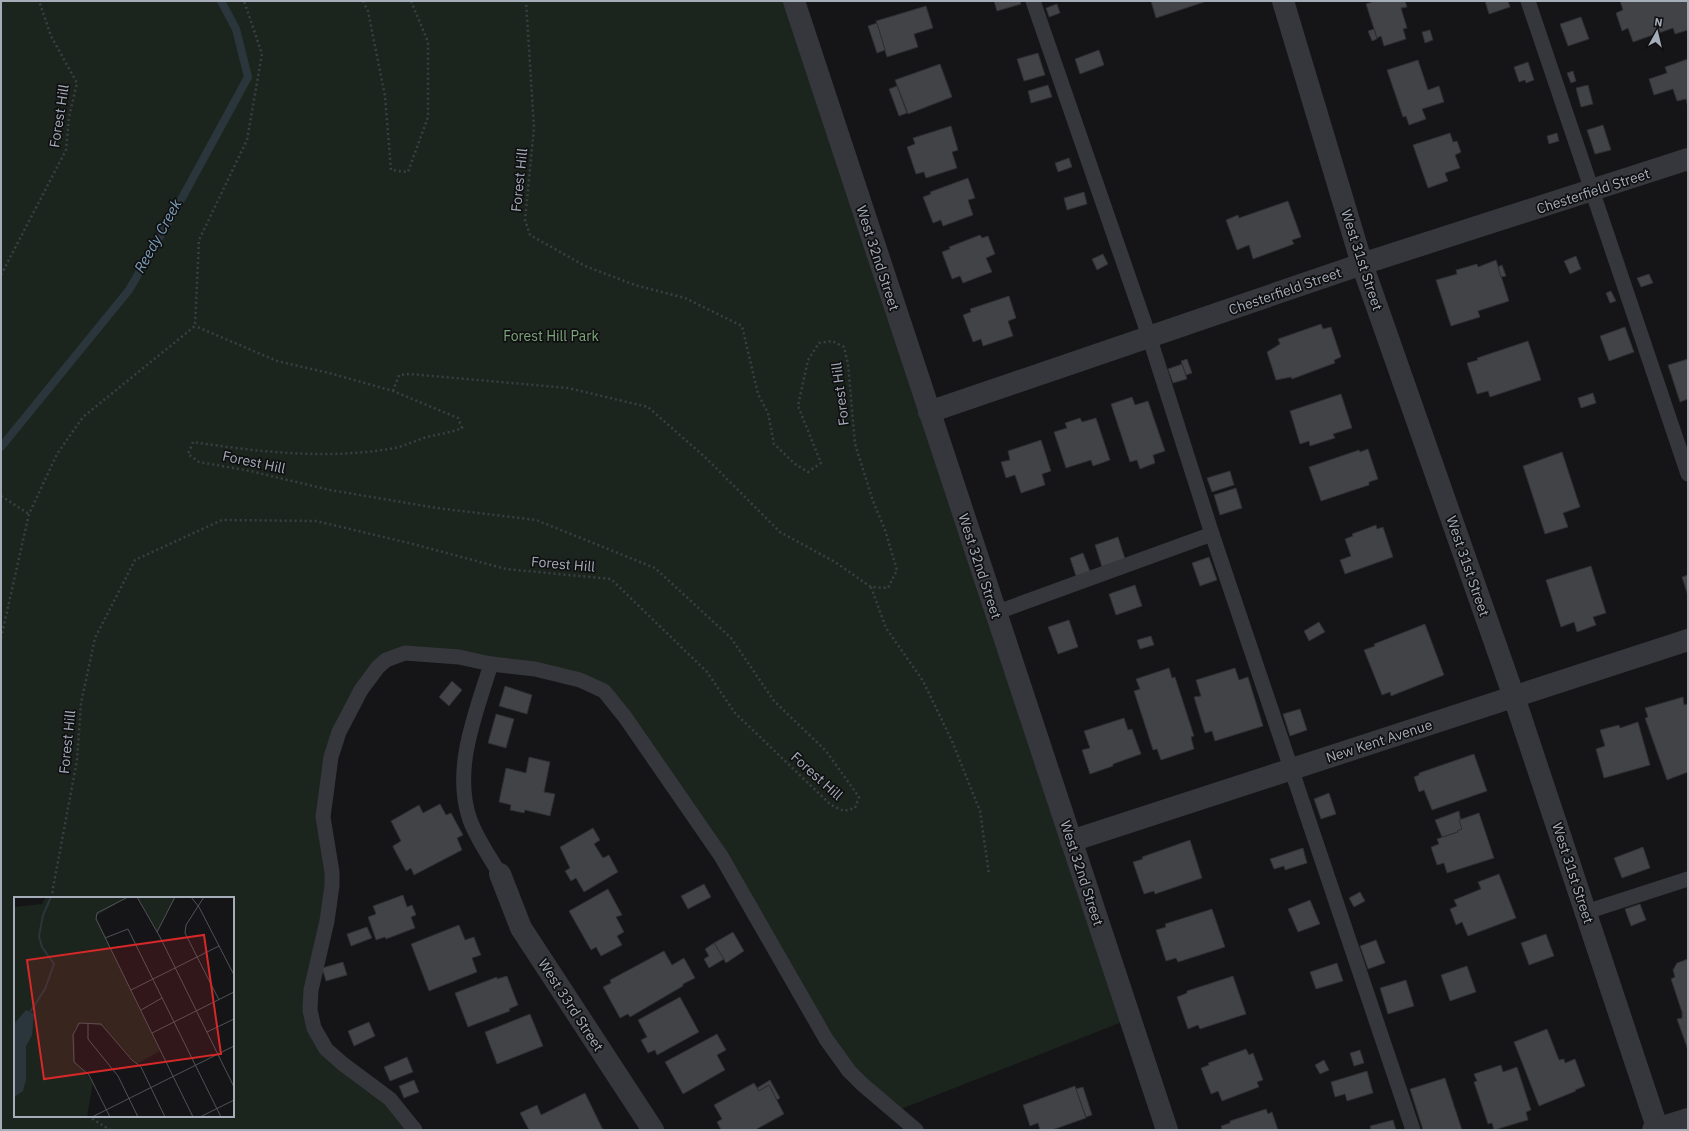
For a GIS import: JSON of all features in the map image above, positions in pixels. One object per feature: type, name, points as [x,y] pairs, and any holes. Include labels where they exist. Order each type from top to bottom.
[{"type":"street","name":"West 32nd Street","points":[[794,1],[1167,1130]]},
{"type":"street","name":"West 31st Street","points":[[1283,1],[1362,264],[1514,697],[1586,912],[1656,1130]]},
{"type":"street","name":"Chesterfield Street","points":[[929,412],[1362,264],[1593,191],[1688,159]]},
{"type":"street","name":"New Kent Avenue","points":[[1071,841],[1688,640]]},
{"type":"street","name":"West 33rd Street","points":[[500,874],[521,928],[653,1130]]},
{"type":"street","points":[[1656,1130],[1688,1119]]},
{"type":"lane","points":[[1033,1],[1149,336],[1212,534],[1413,1130]]},
{"type":"lane","points":[[1528,1],[1688,474]]},
{"type":"lane","points":[[995,613],[1212,534]]},
{"type":"lane","points":[[415,1130],[390,1099],[343,1064],[326,1049],[314,1028],[310,1010],[312,990],[327,922],[332,886],[332,872],[323,817],[326,786],[335,744],[350,708],[378,667],[386,660],[405,653],[459,657],[491,664],[535,669],[580,680],[604,691],[612,699],[721,856],[826,1039],[849,1071],[916,1130]]},
{"type":"lane","points":[[491,664],[469,740],[464,767],[463,784],[470,820],[480,841],[500,874]]},
{"type":"lane","points":[[1586,912],[1688,879]]},
{"type":"path","name":"Forest Hill","points":[[1,275],[66,150],[69,117],[77,83],[51,36],[39,1]]},
{"type":"path","points":[[1,638],[29,514],[57,454],[83,417],[195,326],[199,240],[247,140],[262,54],[244,1]]},
{"type":"path","points":[[363,1],[368,11],[385,96],[391,170],[408,172],[428,117],[428,42],[411,1]]},
{"type":"path","name":"Forest Hill","points":[[526,1],[534,128],[525,220],[530,235],[585,266],[635,286],[685,298],[742,326],[758,394],[768,414],[774,444],[795,464],[808,472],[821,463],[798,406],[808,360],[819,343],[832,341],[844,347],[848,364],[855,444],[897,570],[888,588],[871,587]]},
{"type":"path","name":"Forest Hill","points":[[52,897],[52,888],[77,760],[81,703],[95,638],[135,560],[222,520],[316,522],[413,544],[506,569],[611,579],[706,672],[735,713],[831,805],[844,811],[855,808],[859,797],[826,751],[774,701],[731,638],[655,568],[536,520],[437,508],[330,490],[250,471],[199,462],[188,454],[193,442],[271,451],[342,454],[396,448],[427,437],[447,434],[462,428],[458,418],[393,391],[329,373],[277,361],[195,326]]},
{"type":"path","points":[[393,391],[399,374],[410,374],[568,388],[648,407],[706,458],[780,532],[835,562],[871,587],[886,628],[923,681],[952,741],[980,812],[989,874]]},
{"type":"path","points":[[1,496],[29,514]]},
{"type":"path","points":[[90,1117],[110,1130]]},
{"type":"green space","name":"Forest Hill Park","points":[[1,1],[794,1],[1127,1020],[896,1111],[853,1075],[626,719],[587,682],[413,655],[374,674],[328,767],[326,900],[313,983],[322,1041],[415,1130],[1,1130]]},
{"type":"building","points":[[994,1],[1020,1],[1021,4],[997,11]]},
{"type":"building","points":[[1151,1],[1207,1],[1156,18]]},
{"type":"building","points":[[1375,1],[1405,1],[1407,7],[1401,8],[1407,28],[1403,29],[1406,39],[1384,46],[1381,36],[1377,38],[1366,4]]},
{"type":"building","points":[[1485,1],[1508,1],[1510,7],[1489,14]]},
{"type":"building","points":[[1620,1],[1688,1],[1688,30],[1675,34],[1673,28],[1633,42],[1628,28],[1622,31],[1616,13],[1623,10]]},
{"type":"building","points":[[1057,4],[1060,13],[1049,17],[1046,8]]},
{"type":"building","points":[[926,6],[933,28],[914,34],[918,47],[887,57],[876,21]]},
{"type":"building","points":[[1581,17],[1589,39],[1568,46],[1560,24]]},
{"type":"building","points":[[877,23],[885,50],[877,53],[868,26]]},
{"type":"building","points":[[1374,29],[1377,39],[1372,41],[1368,31]]},
{"type":"building","points":[[1430,30],[1433,40],[1425,43],[1422,32]]},
{"type":"building","points":[[1099,50],[1104,65],[1080,74],[1075,59]]},
{"type":"building","points":[[1038,53],[1045,75],[1024,81],[1017,59]]},
{"type":"building","points":[[1688,59],[1688,107],[1686,99],[1677,101],[1673,89],[1654,95],[1649,79],[1667,73],[1665,67]]},
{"type":"building","points":[[1418,60],[1428,90],[1439,86],[1444,102],[1422,109],[1426,119],[1409,125],[1406,116],[1403,117],[1387,70]]},
{"type":"building","points":[[1528,62],[1534,80],[1526,83],[1525,80],[1519,82],[1514,67]]},
{"type":"building","points":[[940,64],[952,97],[908,114],[895,80]]},
{"type":"building","points":[[1573,71],[1576,81],[1571,83],[1567,73]]},
{"type":"building","points":[[1048,85],[1052,97],[1031,103],[1028,91]]},
{"type":"building","points":[[1588,85],[1593,104],[1581,107],[1576,88]]},
{"type":"building","points":[[897,86],[907,113],[899,116],[889,89]]},
{"type":"building","points":[[1603,125],[1611,150],[1595,154],[1587,130]]},
{"type":"building","points":[[951,126],[958,150],[952,152],[957,168],[926,178],[924,172],[916,174],[907,147],[915,144],[913,138]]},
{"type":"building","points":[[1450,133],[1453,142],[1457,141],[1461,152],[1455,155],[1460,168],[1445,173],[1448,181],[1428,188],[1413,145]]},
{"type":"building","points":[[1557,133],[1559,141],[1549,144],[1547,136]]},
{"type":"building","points":[[1069,158],[1072,167],[1058,172],[1055,163]]},
{"type":"building","points":[[968,178],[975,198],[968,200],[973,215],[943,226],[941,220],[933,223],[923,197],[931,194],[930,192]]},
{"type":"building","points":[[1084,192],[1087,204],[1067,210],[1064,198]]},
{"type":"building","points":[[1288,201],[1301,237],[1292,240],[1294,244],[1253,259],[1249,245],[1237,250],[1226,220],[1238,215],[1239,218]]},
{"type":"building","points":[[980,235],[982,238],[988,236],[995,254],[986,258],[992,272],[963,283],[960,276],[952,279],[942,252],[950,249],[949,247]]},
{"type":"building","points":[[1103,254],[1108,264],[1097,270],[1092,259]]},
{"type":"building","points":[[1576,256],[1581,269],[1570,274],[1564,261]]},
{"type":"building","points":[[1496,260],[1509,301],[1478,311],[1480,317],[1451,326],[1436,280],[1457,274],[1456,270],[1477,264],[1478,267]]},
{"type":"building","points":[[1502,265],[1506,276],[1501,277],[1498,267]]},
{"type":"building","points":[[1649,274],[1653,283],[1641,287],[1637,278]]},
{"type":"building","points":[[1611,291],[1616,301],[1610,303],[1606,293]]},
{"type":"building","points":[[1009,296],[1016,318],[1008,321],[1013,336],[983,346],[981,339],[973,342],[963,315],[971,312],[970,309]]},
{"type":"building","points":[[1321,324],[1323,329],[1331,327],[1341,357],[1334,360],[1335,363],[1292,379],[1291,377],[1276,380],[1267,352],[1280,344],[1278,339]]},
{"type":"building","points":[[1625,327],[1634,352],[1609,361],[1600,336]]},
{"type":"building","points":[[1528,341],[1541,380],[1490,397],[1488,391],[1477,394],[1467,363],[1478,360],[1477,358]]},
{"type":"building","points":[[1187,359],[1192,373],[1186,375],[1181,361]]},
{"type":"building","points":[[1688,359],[1688,399],[1680,402],[1668,365]]},
{"type":"building","points":[[1182,364],[1187,379],[1173,383],[1168,369]]},
{"type":"building","points":[[1593,393],[1596,403],[1581,408],[1578,398]]},
{"type":"building","points":[[1341,394],[1352,428],[1333,434],[1335,438],[1310,446],[1309,441],[1300,444],[1290,411]]},
{"type":"building","points":[[1132,397],[1135,405],[1148,401],[1165,451],[1153,455],[1155,463],[1140,469],[1137,460],[1130,462],[1111,404]]},
{"type":"building","points":[[1080,418],[1082,422],[1096,418],[1110,460],[1093,466],[1091,460],[1066,468],[1054,432],[1067,428],[1065,423]]},
{"type":"building","points":[[1041,440],[1051,471],[1042,474],[1045,485],[1021,493],[1015,475],[1006,478],[1001,462],[1010,460],[1008,451]]},
{"type":"building","points":[[1368,449],[1378,479],[1369,482],[1369,485],[1321,501],[1309,467],[1359,450],[1360,452]]},
{"type":"building","points":[[1562,452],[1580,507],[1563,513],[1568,527],[1545,534],[1523,466]]},
{"type":"building","points":[[1230,471],[1234,485],[1212,492],[1207,478]]},
{"type":"building","points":[[1236,488],[1242,508],[1220,515],[1214,495]]},
{"type":"building","points":[[1376,525],[1377,529],[1383,527],[1393,557],[1345,574],[1340,560],[1351,556],[1345,539],[1353,536],[1352,534]]},
{"type":"building","points":[[1118,537],[1126,562],[1103,570],[1095,545]]},
{"type":"building","points":[[1083,553],[1091,574],[1077,579],[1070,558]]},
{"type":"building","points":[[1209,557],[1217,580],[1200,586],[1192,563]]},
{"type":"building","points":[[1591,566],[1606,613],[1593,617],[1596,625],[1577,632],[1574,622],[1561,627],[1546,580]]},
{"type":"building","points":[[1688,575],[1688,596],[1682,577]]},
{"type":"building","points":[[1135,585],[1142,606],[1116,615],[1109,594]]},
{"type":"building","points":[[1069,620],[1078,647],[1058,654],[1048,627]]},
{"type":"building","points":[[1319,622],[1325,632],[1309,641],[1304,631]]},
{"type":"building","points":[[1425,624],[1444,675],[1391,696],[1390,692],[1382,695],[1364,650],[1375,646],[1374,644]]},
{"type":"building","points":[[1151,636],[1154,645],[1140,649],[1137,640]]},
{"type":"building","points":[[1169,668],[1172,678],[1175,677],[1194,736],[1191,737],[1194,749],[1161,760],[1157,749],[1153,750],[1134,691],[1140,689],[1136,679]]},
{"type":"building","points":[[1235,668],[1239,680],[1248,677],[1263,726],[1215,741],[1212,731],[1205,733],[1194,697],[1201,696],[1196,680]]},
{"type":"building","points":[[452,681],[462,690],[449,706],[439,697]]},
{"type":"building","points":[[505,686],[532,695],[527,714],[499,706]]},
{"type":"building","points":[[1683,697],[1684,705],[1687,704],[1688,707],[1688,772],[1667,780],[1645,718],[1648,717],[1645,708]]},
{"type":"building","points":[[1300,709],[1307,730],[1290,736],[1283,714]]},
{"type":"building","points":[[496,714],[514,719],[506,748],[488,743]]},
{"type":"building","points":[[1124,718],[1128,730],[1132,729],[1141,754],[1090,774],[1082,750],[1090,748],[1084,731]]},
{"type":"building","points":[[1638,722],[1650,765],[1604,778],[1596,749],[1605,746],[1600,730],[1619,725],[1620,728]]},
{"type":"building","points":[[1474,754],[1487,791],[1432,810],[1424,790],[1419,792],[1414,777],[1419,775],[1419,773]]},
{"type":"building","points":[[529,757],[550,762],[544,792],[555,794],[550,816],[525,810],[524,813],[510,810],[511,805],[499,802],[506,768],[526,773]]},
{"type":"building","points":[[1329,793],[1336,814],[1321,819],[1314,799]]},
{"type":"building","points":[[440,804],[446,815],[451,813],[463,835],[457,838],[462,850],[414,875],[411,868],[406,871],[393,847],[401,841],[391,821],[419,805],[423,813]]},
{"type":"building","points":[[1459,811],[1462,829],[1457,831],[1458,832],[1442,837],[1435,820]]},
{"type":"building","points":[[1479,813],[1494,858],[1447,873],[1444,863],[1437,865],[1431,847],[1439,844],[1437,839],[1458,832],[1457,831],[1462,829],[1459,820]]},
{"type":"building","points":[[593,828],[600,840],[594,844],[603,858],[609,855],[618,872],[584,892],[576,878],[571,881],[565,871],[570,868],[560,847]]},
{"type":"building","points":[[1190,840],[1202,878],[1155,894],[1154,891],[1144,894],[1133,862],[1143,859],[1142,857]]},
{"type":"building","points":[[1643,847],[1650,868],[1622,878],[1614,858]]},
{"type":"building","points":[[1303,848],[1307,863],[1285,870],[1284,866],[1274,869],[1270,859]]},
{"type":"building","points":[[1499,874],[1516,918],[1468,936],[1462,922],[1456,925],[1450,909],[1457,906],[1454,900],[1481,889],[1478,882]]},
{"type":"building","points":[[704,884],[711,897],[688,909],[681,896]]},
{"type":"building","points":[[608,889],[622,915],[616,917],[624,932],[617,936],[622,945],[601,956],[596,947],[591,950],[569,911]]},
{"type":"building","points":[[1360,892],[1365,901],[1354,907],[1349,898]]},
{"type":"building","points":[[403,895],[407,907],[412,905],[416,915],[411,917],[415,928],[386,939],[385,937],[376,940],[368,917],[376,914],[373,906]]},
{"type":"building","points":[[1310,900],[1320,924],[1298,932],[1288,909]]},
{"type":"building","points":[[1640,904],[1646,920],[1631,926],[1625,909]]},
{"type":"building","points":[[1212,909],[1225,947],[1178,962],[1176,958],[1166,961],[1156,930],[1166,927],[1165,924]]},
{"type":"building","points":[[459,925],[465,940],[474,937],[481,955],[472,958],[477,972],[429,991],[411,944]]},
{"type":"building","points":[[367,927],[372,938],[351,946],[347,934]]},
{"type":"building","points":[[733,932],[744,951],[726,963],[714,943]]},
{"type":"building","points":[[1546,934],[1554,956],[1529,965],[1521,943]]},
{"type":"building","points":[[1376,940],[1385,963],[1368,969],[1360,946]]},
{"type":"building","points":[[714,943],[724,959],[709,968],[704,959],[709,956],[705,949]]},
{"type":"building","points":[[664,951],[672,965],[684,958],[695,978],[630,1017],[628,1014],[620,1018],[603,987],[611,983],[610,980]]},
{"type":"building","points":[[1688,959],[1688,1050],[1677,1019],[1682,1018],[1682,1012],[1671,979],[1675,977],[1673,970],[1677,963]]},
{"type":"building","points":[[343,962],[347,975],[326,981],[322,968]]},
{"type":"building","points":[[1337,963],[1343,981],[1316,989],[1310,972]]},
{"type":"building","points":[[1467,966],[1476,992],[1450,1001],[1441,975]]},
{"type":"building","points":[[507,976],[518,1005],[509,1009],[510,1011],[468,1027],[455,993],[497,977],[497,979]]},
{"type":"building","points":[[1233,976],[1246,1014],[1200,1029],[1198,1025],[1188,1029],[1177,997],[1187,993],[1187,991]]},
{"type":"building","points":[[1406,980],[1414,1006],[1388,1014],[1380,988]]},
{"type":"building","points":[[680,997],[699,1032],[657,1055],[655,1050],[648,1053],[641,1040],[647,1037],[638,1020]]},
{"type":"building","points":[[530,1014],[543,1046],[497,1064],[485,1032]]},
{"type":"building","points":[[369,1022],[375,1036],[354,1046],[348,1031]]},
{"type":"building","points":[[1547,1029],[1559,1060],[1564,1059],[1565,1063],[1575,1059],[1585,1086],[1539,1106],[1514,1042]]},
{"type":"building","points":[[717,1034],[726,1050],[717,1055],[725,1070],[683,1094],[665,1062]]},
{"type":"building","points":[[1246,1049],[1249,1055],[1253,1053],[1263,1080],[1257,1082],[1259,1087],[1222,1101],[1218,1091],[1211,1094],[1201,1068],[1209,1065],[1208,1063]]},
{"type":"building","points":[[1360,1050],[1364,1063],[1354,1066],[1350,1053]]},
{"type":"building","points":[[407,1057],[413,1072],[390,1081],[384,1067]]},
{"type":"building","points":[[1324,1060],[1329,1070],[1320,1074],[1315,1065]]},
{"type":"building","points":[[1501,1065],[1503,1072],[1517,1067],[1531,1110],[1526,1112],[1528,1120],[1494,1130],[1492,1123],[1488,1124],[1474,1082],[1477,1081],[1474,1074]]},
{"type":"building","points":[[1367,1071],[1373,1093],[1347,1101],[1345,1094],[1335,1097],[1331,1082]]},
{"type":"building","points":[[1445,1078],[1462,1130],[1423,1130],[1410,1089]]},
{"type":"building","points":[[414,1080],[419,1092],[404,1098],[399,1086]]},
{"type":"building","points":[[770,1080],[780,1098],[777,1100],[769,1085],[759,1091],[757,1088]]},
{"type":"building","points":[[754,1083],[759,1091],[769,1085],[784,1114],[755,1130],[721,1130],[717,1122],[722,1119],[714,1105]]},
{"type":"building","points":[[1075,1086],[1086,1118],[1052,1130],[1040,1130],[1038,1123],[1030,1126],[1023,1105]]},
{"type":"building","points":[[1083,1087],[1092,1115],[1086,1117],[1076,1089]]},
{"type":"building","points":[[585,1093],[603,1130],[529,1130],[520,1113],[537,1105],[541,1115]]},
{"type":"building","points":[[1266,1109],[1268,1114],[1272,1112],[1278,1130],[1222,1130],[1221,1126],[1230,1123],[1230,1121]]},
{"type":"building","points":[[1393,1120],[1396,1130],[1371,1130],[1370,1126]]},
{"type":"waterway","name":"Reedy Creek","points":[[1,447],[129,290],[182,198],[248,77],[236,29],[221,1]]}]
